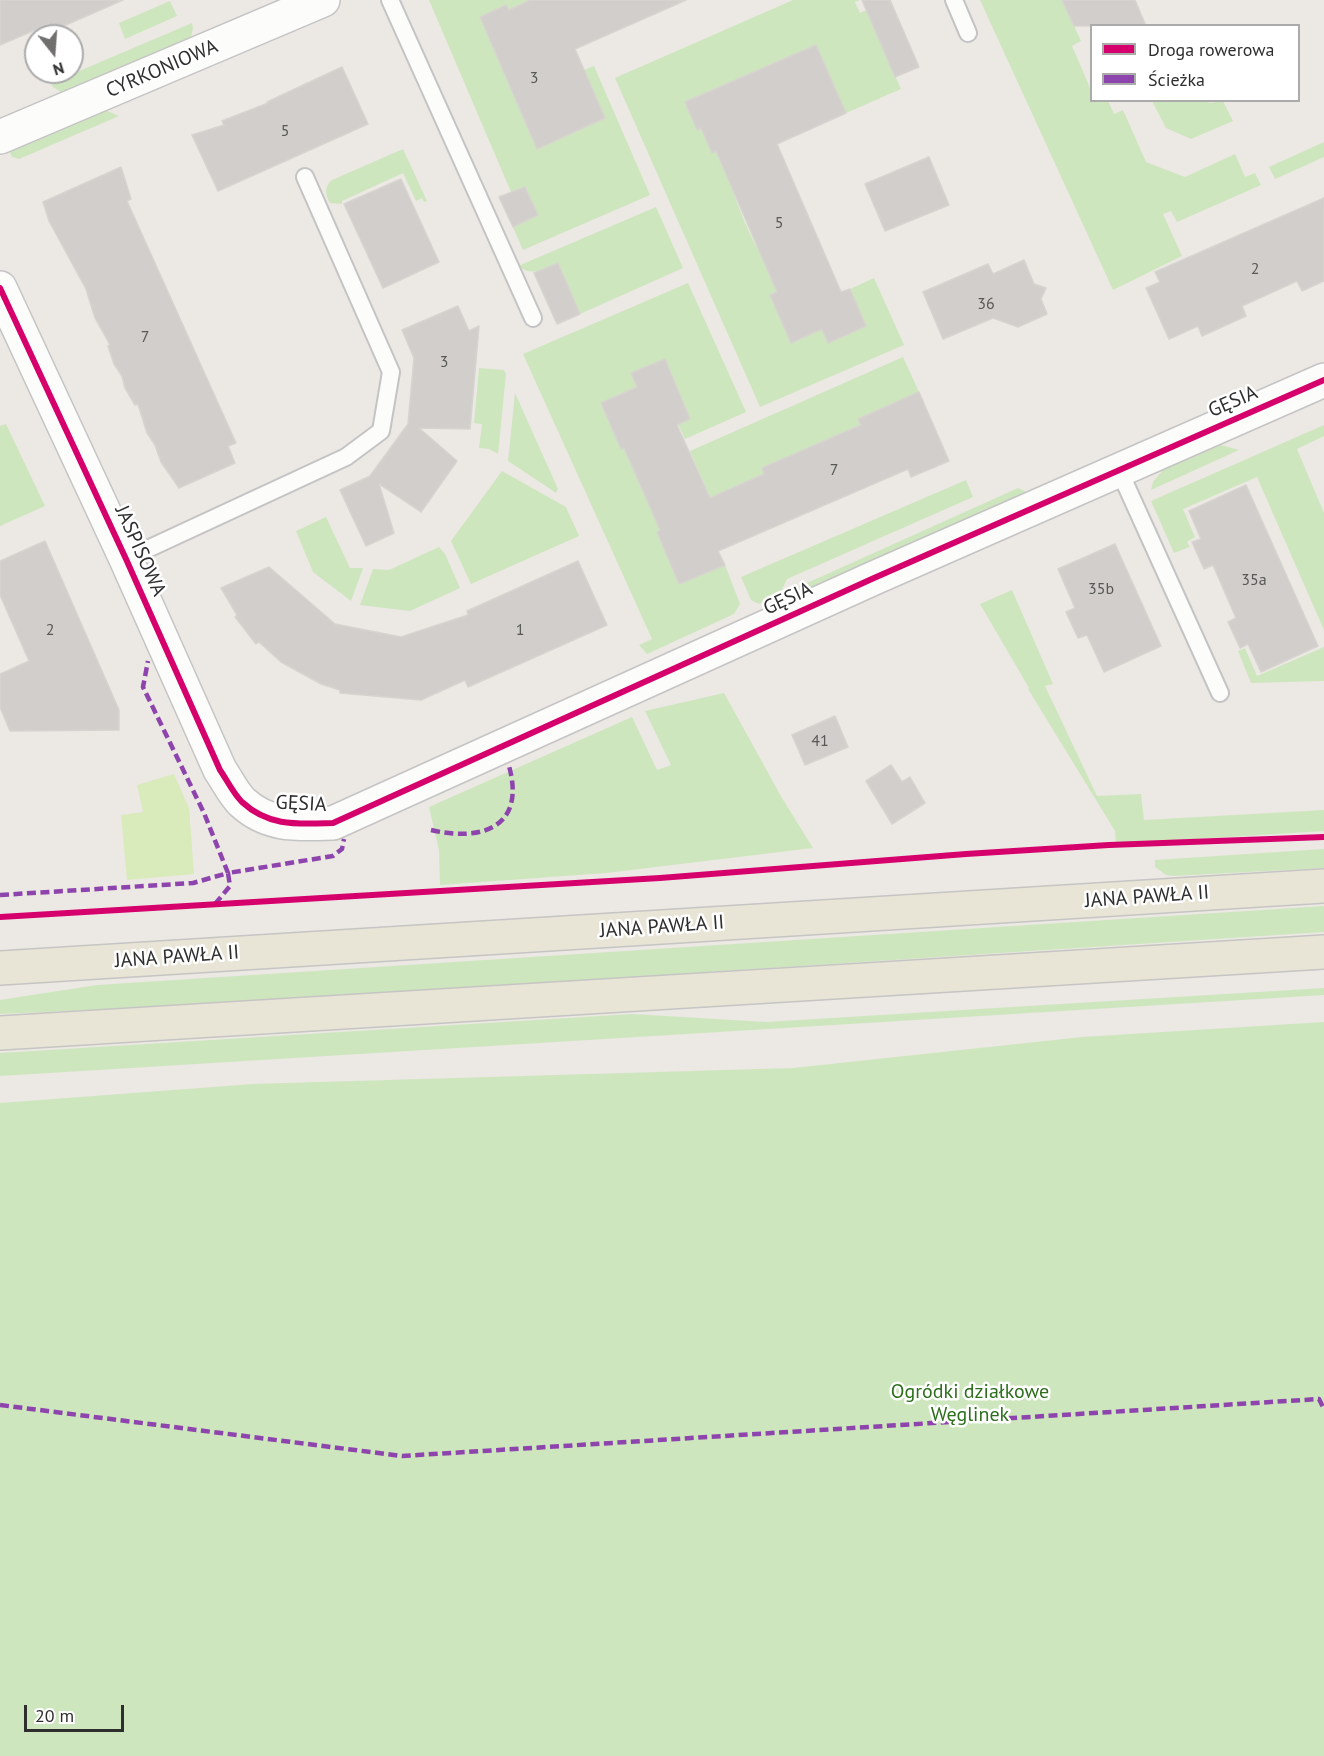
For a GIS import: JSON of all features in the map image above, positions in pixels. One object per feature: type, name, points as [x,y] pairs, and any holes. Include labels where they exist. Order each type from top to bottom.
[{"type":"main road","name":"JANA PAWŁA II","points":[[0,968],[1324,886]]},
{"type":"main road","points":[[0,1033],[1324,952]]},
{"type":"street","name":"CYRKONIOWA","points":[[0,137],[324,0]]},
{"type":"street","name":"JASPISOWA","points":[[0,288],[126,559],[220,770],[241,800],[263,818]]},
{"type":"street","name":"GĘSIA","points":[[263,818],[291,824],[333,823],[874,578],[1324,380]]},
{"type":"lane","points":[[390,0],[532,318]]},
{"type":"lane","points":[[954,0],[968,33]]},
{"type":"lane","points":[[126,559],[346,457],[381,431],[391,372],[305,177]]},
{"type":"lane","points":[[1119,470],[1220,693]]},
{"type":"green space","points":[[429,0],[530,0],[509,10],[506,5],[480,17],[500,61],[521,98],[516,101],[537,148],[605,118],[584,70],[594,66],[650,195],[523,250],[513,227],[538,215],[525,187],[511,192]]},
{"type":"green space","points":[[793,0],[860,0],[855,2],[860,13],[866,10],[901,89],[846,113],[816,45],[769,65],[771,71],[685,103],[697,129],[701,128],[713,152],[722,149],[731,186],[745,222],[762,257],[783,289],[770,295],[792,343],[822,329],[829,342],[866,326],[850,289],[874,278],[904,345],[760,407],[615,78]]},
{"type":"green space","points":[[980,0],[1062,0],[1081,41],[1072,46],[1090,88],[1090,102],[1108,102],[1114,114],[1123,110],[1146,162],[1185,177],[1235,154],[1245,177],[1255,173],[1261,185],[1177,222],[1171,211],[1163,214],[1182,256],[1113,290]]},
{"type":"green space","points":[[170,1],[177,16],[125,39],[119,23]]},
{"type":"green space","points":[[192,23],[191,37],[84,82],[84,69]]},
{"type":"green space","points":[[52,84],[80,84],[61,92]]},
{"type":"green space","points":[[1153,102],[1224,102],[1233,121],[1191,139],[1166,128]]},
{"type":"green space","points":[[105,110],[119,116],[19,159],[12,157],[8,149]]},
{"type":"green space","points":[[1324,142],[1324,157],[1275,179],[1269,167]]},
{"type":"green space","points":[[403,149],[427,201],[424,202],[422,198],[416,201],[403,173],[342,201],[342,204],[330,203],[326,191],[332,180]]},
{"type":"green space","points":[[656,207],[683,268],[580,314],[558,263],[533,271],[518,266]]},
{"type":"green space","points":[[688,283],[746,412],[685,439],[678,424],[690,418],[665,359],[631,373],[637,387],[601,403],[621,449],[624,448],[649,506],[666,528],[657,532],[679,584],[725,565],[740,604],[734,614],[647,654],[639,645],[652,639],[523,354]]},
{"type":"green space","points":[[903,357],[919,392],[858,420],[864,432],[833,437],[762,468],[764,474],[710,498],[690,451]]},
{"type":"green space","points":[[479,368],[504,370],[506,374],[498,454],[489,449],[479,448],[482,424],[474,423]]},
{"type":"green space","points":[[515,393],[558,489],[556,493],[508,461]]},
{"type":"green space","points":[[6,424],[45,506],[0,526],[0,426]]},
{"type":"green space","points":[[1324,425],[1324,436],[1297,449],[1324,513],[1324,630],[1257,477],[1183,509],[1195,537],[1187,542],[1190,547],[1174,553],[1151,501]]},
{"type":"green space","points":[[1221,445],[1239,450],[1151,490],[1153,482],[1163,470]]},
{"type":"green space","points":[[502,471],[566,507],[579,536],[471,584],[451,541]]},
{"type":"green space","points":[[966,480],[973,497],[787,579],[780,594],[759,604],[751,600],[741,577]]},
{"type":"green space","points":[[1018,488],[1025,491],[1027,496],[790,602],[796,588]]},
{"type":"green space","points":[[326,517],[350,568],[363,568],[351,601],[313,572],[296,531]]},
{"type":"green space","points":[[439,547],[445,554],[460,588],[410,611],[360,605],[373,569],[389,570]]},
{"type":"green space","points":[[1012,590],[1053,684],[1045,686],[1097,796],[1141,794],[1144,820],[1324,810],[1324,831],[1116,844],[1115,831],[1028,689],[980,604]]},
{"type":"green space","points":[[1324,647],[1324,681],[1251,683],[1238,651],[1245,648],[1257,676]]},
{"type":"green space","points":[[724,693],[782,798],[813,848],[606,873],[440,885],[439,850],[429,807],[632,717],[657,770],[671,765],[645,711]]},
{"type":"green space","points":[[174,774],[189,808],[194,874],[127,880],[121,815],[143,812],[137,785]]},
{"type":"green space","points":[[1324,849],[1324,868],[1174,876],[1166,875],[1155,867],[1155,860]]},
{"type":"green space","points":[[1324,906],[1324,932],[185,1006],[0,1014],[0,1000],[97,985]]},
{"type":"green space","points":[[1324,988],[1324,995],[0,1076],[0,1053],[632,1014],[766,1022]]},
{"type":"green space","name":"Ogródki działkowe Węglinek","points":[[1324,1022],[1324,1756],[0,1756],[0,1103],[253,1084],[793,1068],[1082,1037]]},
{"type":"building","points":[[0,0],[123,0],[68,24],[24,24],[24,35],[0,45]]},
{"type":"building","points":[[530,0],[686,0],[575,49],[605,118],[537,149],[480,17],[506,5],[509,10]]},
{"type":"building","points":[[862,0],[890,0],[919,67],[895,77]]},
{"type":"building","points":[[1062,0],[1135,0],[1145,24],[1090,24],[1090,26],[1074,26]]},
{"type":"building","points":[[816,45],[846,113],[777,144],[841,292],[850,289],[866,326],[828,343],[822,329],[791,343],[770,295],[777,292],[716,151],[712,153],[701,128],[697,130],[685,102]]},
{"type":"building","points":[[342,67],[368,124],[218,191],[192,135],[224,125],[222,121],[268,103]]},
{"type":"building","points":[[929,157],[949,205],[885,231],[865,184]]},
{"type":"building","points":[[121,167],[131,199],[127,201],[236,443],[228,446],[235,463],[179,488],[161,462],[155,445],[147,433],[138,404],[135,405],[125,388],[122,376],[114,364],[108,346],[110,345],[95,318],[86,289],[49,221],[43,202]]},
{"type":"building","points":[[401,179],[439,262],[383,288],[344,204]]},
{"type":"building","points":[[525,187],[538,215],[513,227],[499,197]]},
{"type":"building","points":[[1324,198],[1324,281],[1302,291],[1297,281],[1242,306],[1246,316],[1202,336],[1198,326],[1169,339],[1146,288],[1160,282],[1155,272]]},
{"type":"building","points":[[1024,260],[1034,284],[1046,288],[1041,299],[1047,314],[1018,327],[993,318],[943,339],[923,292],[988,264],[993,274]]},
{"type":"building","points":[[558,263],[580,314],[557,324],[534,273]]},
{"type":"building","points":[[458,306],[469,331],[479,326],[470,429],[419,428],[457,461],[421,512],[379,484],[394,533],[366,546],[340,490],[370,476],[408,424],[414,358],[402,330]]},
{"type":"building","points":[[665,359],[690,419],[677,425],[710,498],[764,474],[762,468],[861,425],[858,419],[919,392],[949,461],[911,477],[908,469],[718,551],[725,565],[679,584],[657,532],[660,530],[624,448],[621,449],[601,403],[637,387],[631,373]]},
{"type":"building","points":[[1246,485],[1318,646],[1261,672],[1248,644],[1240,648],[1228,622],[1236,618],[1213,565],[1204,569],[1192,542],[1201,539],[1189,511]]},
{"type":"building","points":[[45,541],[119,710],[119,730],[10,731],[0,707],[0,674],[29,661],[0,595],[0,561]]},
{"type":"building","points":[[1115,544],[1161,646],[1104,672],[1087,635],[1078,638],[1066,612],[1075,608],[1058,569]]},
{"type":"building","points":[[578,561],[607,625],[468,687],[465,680],[421,700],[340,693],[340,690],[321,684],[281,662],[259,642],[256,644],[235,617],[237,615],[221,588],[269,567],[335,624],[401,637],[468,615],[467,611]]},
{"type":"building","points":[[835,716],[848,747],[805,765],[792,735]]},
{"type":"building","points":[[891,765],[902,782],[910,777],[925,803],[892,824],[866,781]]},
{"type":"marked path","points":[[0,895],[193,883],[228,873],[204,813],[143,687],[148,661]]},
{"type":"marked path","points":[[431,830],[467,834],[483,831],[496,825],[505,816],[511,803],[513,787],[509,766]]},
{"type":"marked path","points":[[215,904],[230,886],[228,873],[333,856],[342,849],[344,839]]},
{"type":"marked path","points":[[0,1405],[402,1456],[1319,1399],[1324,1409]]},
{"type":"cycle path","points":[[0,288],[126,559],[220,770],[233,791],[252,810],[273,820],[296,823],[333,823],[874,578],[1324,380]]},
{"type":"cycle path","points":[[0,917],[660,878],[1109,845],[1324,837]]}]
